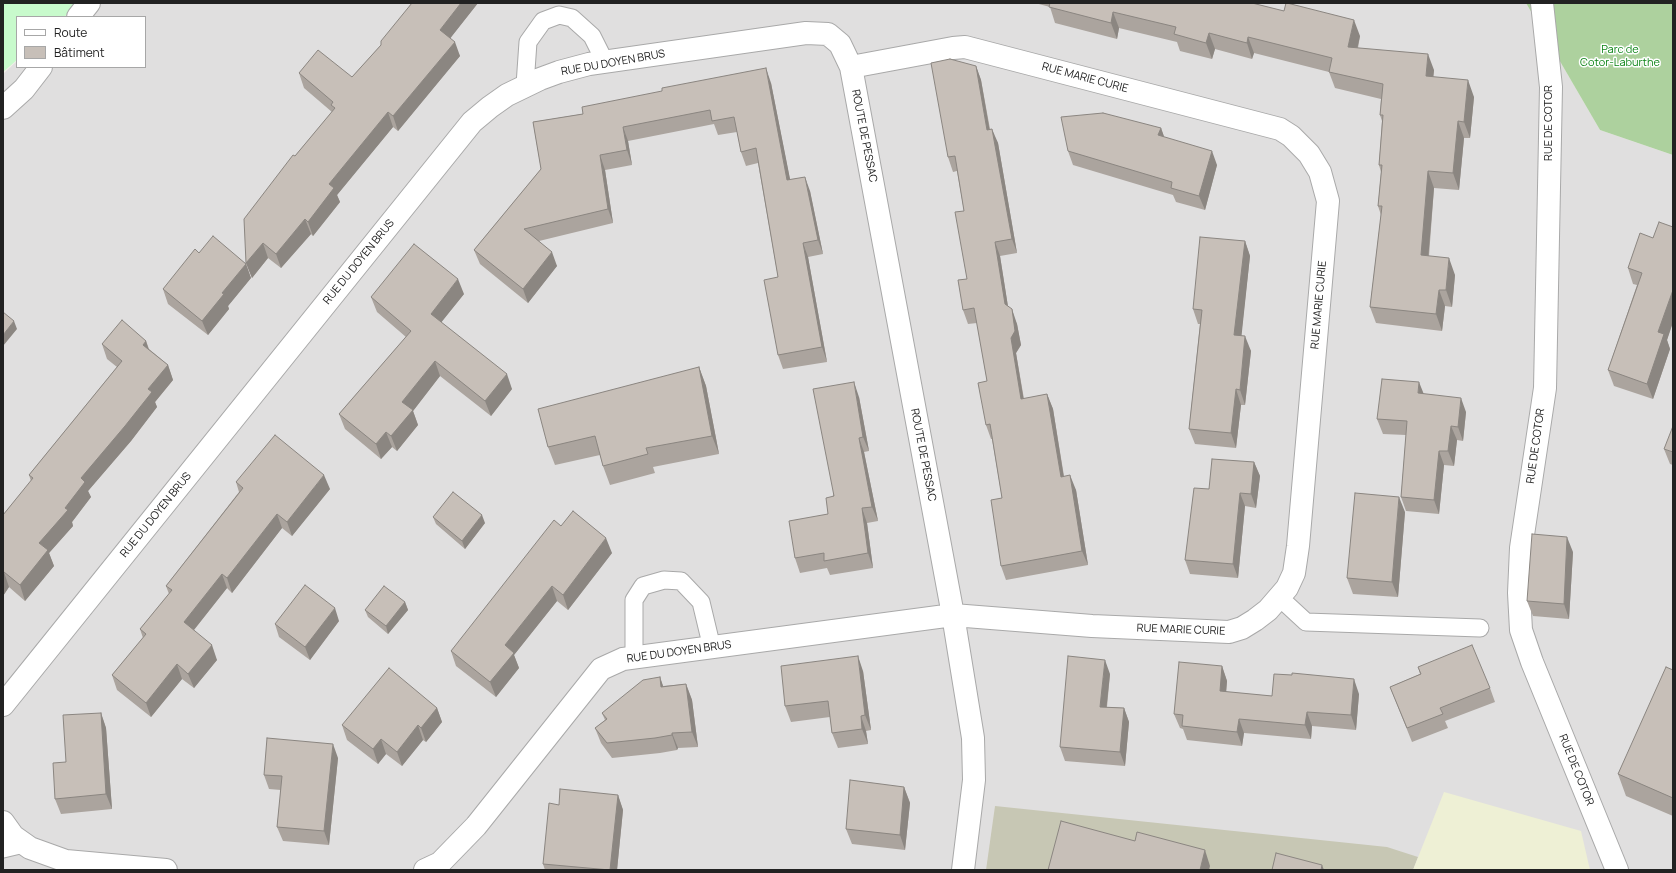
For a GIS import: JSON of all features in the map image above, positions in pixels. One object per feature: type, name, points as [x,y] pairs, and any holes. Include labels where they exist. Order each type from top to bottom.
[{"type":"street","points":[[79,16],[89,3]]},
{"type":"street","name":"RUE DE COTOR","points":[[1542,3],[1550,87],[1545,388],[1521,548],[1519,593],[1521,630],[1532,662],[1617,870]]},
{"type":"street","name":"RUE DU DOYEN BRUS","points":[[3,705],[472,122],[506,95],[525,85],[559,72],[605,62],[806,33],[828,34],[840,44]]},
{"type":"street","name":"ROUTE DE PESSAC","points":[[840,44],[851,67],[953,615],[973,738],[974,780],[963,870]]},
{"type":"street","name":"RUE MARIE CURIE","points":[[851,67],[965,47],[1280,129],[1292,136],[1309,154],[1320,172],[1328,201],[1298,546],[1294,573],[1287,588],[1280,598],[1255,620],[1242,628],[1229,632],[1092,626],[953,615]]},
{"type":"street","points":[[3,108],[24,89],[40,68]]},
{"type":"street","name":"RUE DU DOYEN BRUS","points":[[425,870],[440,863],[476,826],[601,669],[623,659],[953,615]]},
{"type":"street","points":[[3,822],[13,836],[24,844],[66,861],[166,870]]},
{"type":"lane","points":[[525,85],[528,42],[543,21],[559,15],[572,18],[592,36],[605,62]]},
{"type":"lane","points":[[634,658],[634,600],[643,586],[664,580],[681,581],[700,602],[712,648]]},
{"type":"lane","points":[[1280,598],[1306,622],[1480,628]]},
{"type":"lane","points":[[3,849],[24,844]]},
{"type":"shaded area","points":[[81,3],[1526,3],[1600,130],[1673,155],[1673,870],[3,870],[3,74],[16,62],[16,68],[146,68],[146,16],[67,16]]},
{"type":"shaded area","points":[[1444,792],[1581,831],[1590,870],[1413,870]]},
{"type":"shaded area","points":[[995,806],[1387,847],[1418,857],[1413,870],[986,870]]},
{"type":"green space","points":[[3,3],[80,3],[65,16],[16,16],[16,61],[3,72]]},
{"type":"green space","name":"Parc de Cotor-Laburthe","points":[[1526,3],[1673,3],[1673,155],[1600,130]]},
{"type":"building","points":[[412,3],[461,3],[440,30],[455,42],[393,116],[388,112],[329,184],[334,188],[308,222],[305,219],[276,254],[263,243],[246,263],[244,219],[293,155],[295,156],[335,108],[331,105],[333,102],[299,73],[318,50],[352,77],[381,45],[381,41]]},
{"type":"building","points":[[1050,3],[1252,3],[1284,11],[1287,3],[1354,20],[1348,47],[1428,54],[1426,76],[1468,80],[1464,122],[1458,121],[1453,173],[1428,171],[1421,255],[1449,258],[1446,290],[1439,290],[1436,314],[1370,307],[1382,206],[1378,206],[1382,165],[1379,165],[1383,115],[1380,115],[1383,84],[1329,72],[1332,58],[1248,37],[1247,43],[1209,33],[1206,43],[1174,34],[1176,27],[1113,12],[1111,23],[1049,7]]},
{"type":"building","points":[[950,59],[976,66],[987,130],[992,129],[1012,239],[995,242],[1005,304],[1012,309],[1015,331],[1011,338],[1021,399],[1047,394],[1061,477],[1070,475],[1082,551],[1001,566],[991,500],[1002,498],[990,424],[986,425],[978,383],[987,381],[974,308],[963,310],[958,280],[967,279],[955,212],[964,211],[955,156],[948,157],[931,63]]},
{"type":"building","points":[[766,68],[787,180],[805,177],[818,240],[803,243],[822,347],[778,355],[764,280],[778,277],[756,148],[741,152],[734,117],[712,121],[710,110],[623,127],[627,150],[600,155],[608,209],[524,229],[552,252],[523,289],[474,250],[541,169],[533,122],[583,114],[582,107],[662,91],[662,88]]},
{"type":"building","points":[[1103,113],[1161,128],[1158,135],[1212,151],[1199,196],[1171,188],[1172,182],[1068,151],[1061,117]]},
{"type":"building","points":[[1659,222],[1673,227],[1673,290],[1658,332],[1664,334],[1647,384],[1608,370],[1642,273],[1628,268],[1640,233],[1653,238]]},
{"type":"building","points":[[213,236],[246,264],[222,293],[224,294],[202,321],[163,289],[195,249],[199,253]]},
{"type":"building","points":[[1200,237],[1245,241],[1234,335],[1245,336],[1240,390],[1236,389],[1231,433],[1189,429],[1202,310],[1193,309]]},
{"type":"building","points":[[414,244],[458,279],[431,314],[507,374],[485,401],[435,361],[402,402],[413,410],[391,436],[386,432],[376,444],[339,414],[411,331],[371,297]]},
{"type":"building","points":[[3,312],[14,321],[3,335]]},
{"type":"building","points":[[122,320],[146,341],[143,345],[168,365],[148,389],[152,392],[81,478],[85,482],[65,508],[68,510],[39,543],[48,550],[20,585],[4,572],[3,573],[3,515],[33,478],[29,475],[122,361],[102,344]]},
{"type":"building","points":[[699,367],[712,436],[646,448],[648,454],[603,466],[595,436],[548,447],[538,409]]},
{"type":"building","points":[[1382,379],[1419,382],[1418,393],[1461,398],[1458,427],[1451,426],[1448,451],[1439,451],[1434,500],[1401,497],[1407,421],[1377,419]]},
{"type":"building","points":[[854,382],[863,437],[859,438],[872,507],[862,508],[868,553],[824,561],[824,553],[795,558],[789,521],[828,514],[826,498],[834,496],[813,389]]},
{"type":"building","points":[[1673,426],[1673,452],[1664,449]]},
{"type":"building","points":[[275,435],[324,475],[287,522],[277,514],[227,578],[222,574],[184,622],[212,645],[188,674],[177,664],[146,703],[112,675],[146,634],[140,629],[172,590],[166,586],[243,488],[236,482]]},
{"type":"building","points":[[1212,459],[1254,462],[1251,494],[1240,493],[1233,564],[1185,560],[1194,488],[1209,489]]},
{"type":"building","points":[[453,492],[482,515],[462,541],[433,517]]},
{"type":"building","points":[[1355,493],[1399,497],[1392,582],[1347,578]]},
{"type":"building","points":[[573,511],[606,538],[563,595],[552,586],[505,645],[514,653],[490,682],[451,651],[554,520],[561,526]]},
{"type":"building","points":[[1532,534],[1567,537],[1564,604],[1527,601]]},
{"type":"building","points":[[305,585],[335,608],[305,647],[275,624]]},
{"type":"building","points":[[384,586],[405,602],[386,626],[365,610]]},
{"type":"building","points":[[1472,645],[1490,688],[1440,708],[1443,714],[1407,728],[1390,687],[1421,674],[1418,667]]},
{"type":"building","points":[[858,656],[865,715],[861,716],[862,729],[832,733],[828,701],[785,706],[781,666]]},
{"type":"building","points":[[1068,656],[1105,660],[1100,707],[1124,708],[1120,752],[1060,747]]},
{"type":"building","points":[[1179,662],[1222,666],[1220,691],[1272,696],[1274,674],[1292,675],[1292,673],[1354,679],[1351,715],[1307,712],[1305,725],[1239,719],[1237,732],[1182,726],[1183,715],[1174,714]]},
{"type":"building","points":[[1666,667],[1673,670],[1673,798],[1618,774]]},
{"type":"building","points":[[389,668],[437,708],[421,728],[418,725],[397,752],[381,739],[373,749],[342,725]]},
{"type":"building","points":[[660,677],[661,687],[686,684],[692,732],[672,733],[672,735],[655,738],[607,743],[595,728],[607,719],[602,713],[643,680]]},
{"type":"building","points":[[101,713],[106,794],[55,799],[53,763],[66,762],[63,715]]},
{"type":"building","points":[[267,738],[333,744],[324,831],[277,827],[282,776],[264,775]]},
{"type":"building","points":[[850,780],[904,787],[900,835],[846,829]]},
{"type":"building","points":[[560,789],[618,795],[610,870],[543,864],[549,803],[559,805]]},
{"type":"building","points":[[1061,821],[1135,841],[1137,832],[1205,850],[1200,870],[1048,870]]},
{"type":"building","points":[[1276,853],[1322,865],[1321,870],[1272,870]]}]
